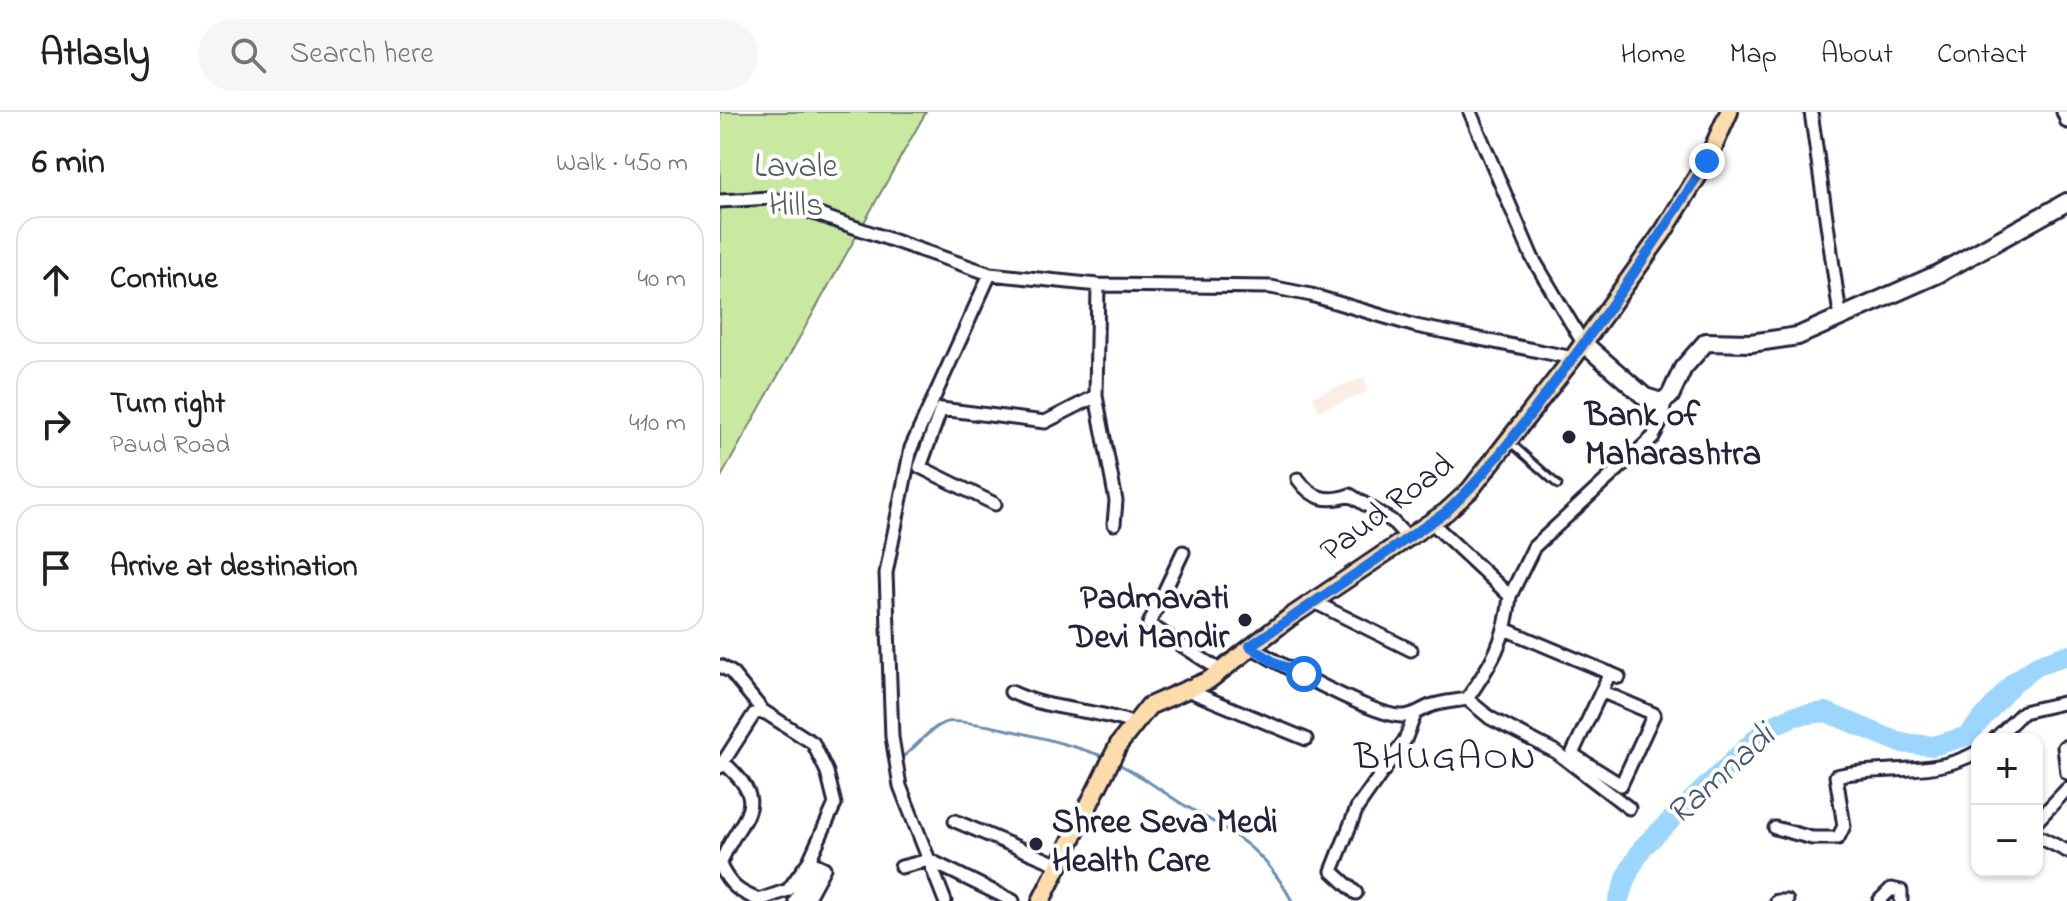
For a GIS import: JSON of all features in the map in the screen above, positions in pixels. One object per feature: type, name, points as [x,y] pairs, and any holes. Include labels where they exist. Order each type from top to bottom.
[{"type":"main road","name":"Paud Road","points":[[1041,901],[1119,744],[1132,723],[1149,706],[1187,690],[1244,656],[1250,646],[1431,522],[1470,490],[1573,358],[1663,232],[1707,161],[1729,112]]},
{"type":"street","points":[[1470,112],[1532,257],[1583,343],[1645,397],[1665,400]]},
{"type":"street","points":[[1811,112],[1840,315]]},
{"type":"street","points":[[2063,112],[2067,122]]},
{"type":"street","points":[[720,201],[770,198],[990,274],[1098,285],[1271,287],[1311,295],[1416,326],[1573,358]]},
{"type":"street","points":[[1250,646],[1277,664],[1391,716],[1415,714],[1431,706],[1467,699],[1491,665],[1507,630],[1510,596],[1534,547],[1653,437],[1662,420],[1665,400],[1683,368],[1706,342],[1751,343],[1798,336],[1938,274],[2067,202]]},
{"type":"street","points":[[945,901],[900,786],[892,737],[886,573],[911,448],[990,274]]},
{"type":"street","points":[[1098,285],[1096,396],[1116,501],[1114,524]]},
{"type":"street","points":[[995,504],[920,467],[941,409],[1045,422],[1096,396]]},
{"type":"street","points":[[1298,479],[1309,494],[1333,501],[1350,495],[1392,521],[1408,538]]},
{"type":"street","points":[[1431,522],[1510,596]]},
{"type":"street","points":[[1183,552],[1149,624],[1221,671]]},
{"type":"street","points":[[1314,602],[1411,650]]},
{"type":"street","points":[[1507,630],[1614,675],[1603,692],[1572,754],[1621,785],[1654,714],[1603,692]]},
{"type":"street","points":[[720,666],[731,672],[763,711],[813,743],[827,772],[835,804],[806,901]]},
{"type":"street","points":[[1187,690],[1306,739]]},
{"type":"street","points":[[1011,692],[1039,705],[1111,715],[1132,723]]},
{"type":"street","points":[[1467,699],[1490,718],[1556,752],[1629,808]]},
{"type":"street","points":[[2001,733],[2023,712],[2067,702]]},
{"type":"street","points":[[763,711],[754,714],[722,765],[742,779],[751,797],[750,813],[720,865],[728,882],[740,892],[759,900],[788,890],[816,864]]},
{"type":"street","points":[[1356,893],[1332,871],[1357,808],[1405,740],[1415,714]]},
{"type":"street","points":[[2064,747],[2067,773]]},
{"type":"street","points":[[1775,828],[1812,838],[1838,838],[1844,826],[1834,783],[1836,776],[1915,771],[1960,762],[1971,756]]},
{"type":"street","points":[[2043,815],[2067,789]]},
{"type":"street","points":[[955,821],[1059,865]]},
{"type":"street","points":[[2043,839],[2067,851]]},
{"type":"street","points":[[901,867],[929,860],[1013,901]]},
{"type":"street","points":[[795,901],[816,864]]},
{"type":"street","points":[[1879,901],[1891,889],[1901,891],[1901,901]]},
{"type":"street","points":[[1777,901],[1787,901]]},
{"type":"lane","points":[[1509,442],[1558,485]]},
{"type":"shaded area","points":[[1365,377],[1367,392],[1319,411],[1313,396]]},
{"type":"green space","name":"Lavale Hills","points":[[720,112],[926,112],[720,479]]},
{"type":"waterway","name":"Ramnadi","points":[[1618,901],[1629,871],[1643,847],[1767,728],[1794,716],[1826,712],[1901,743],[1933,746],[1967,736],[2013,683],[2040,664],[2067,655]]},
{"type":"waterway","points":[[901,758],[938,726],[955,722],[1024,733],[1106,758]]},
{"type":"waterway","points":[[1116,763],[1244,842],[1269,867],[1292,901]]},
{"type":"place","name":"Bank of Maharashtra","points":[[1569,437]]},
{"type":"place","name":"Padmavati Devi Mandir","points":[[1245,620]]},
{"type":"place","name":"Shree Seva Medi Health Care","points":[[1036,844]]},
{"type":"district","name":"BHUGAON","points":[[1446,759]]},
{"type":"route","points":[[1304,674],[1277,664],[1250,646],[1446,512],[1470,490],[1573,358],[1663,232],[1707,161]]}]
